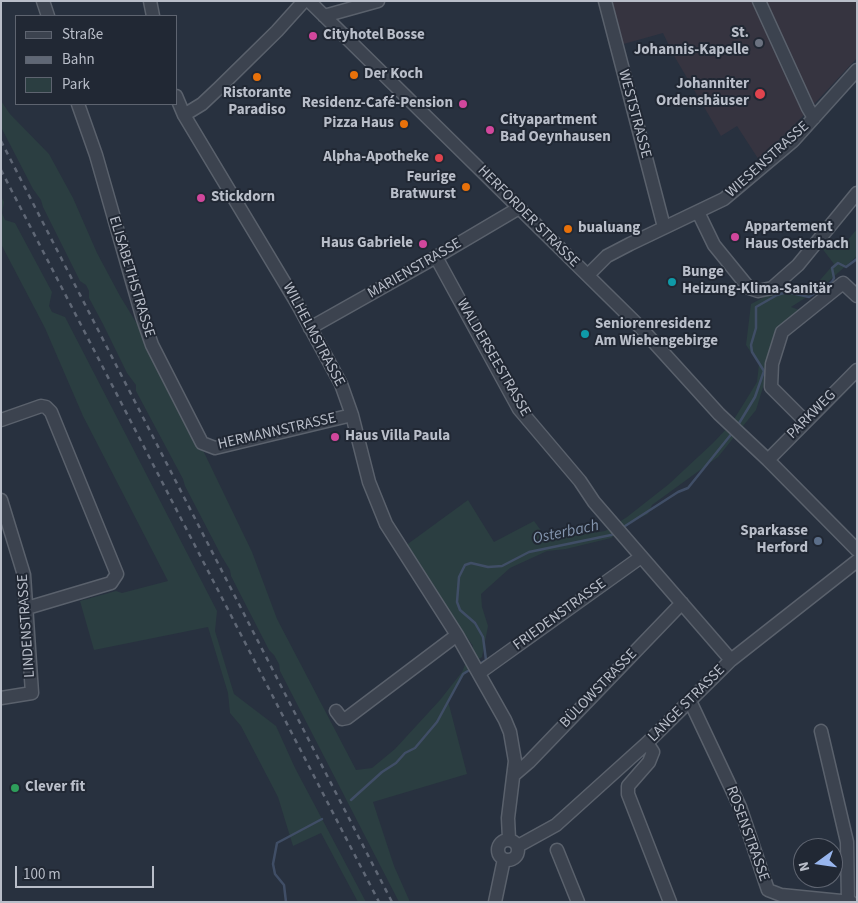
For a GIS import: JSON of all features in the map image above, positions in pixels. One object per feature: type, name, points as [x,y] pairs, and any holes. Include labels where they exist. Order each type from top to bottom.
[{"type":"street","points":[[43,1],[48,15]]},
{"type":"street","points":[[150,1],[153,15]]},
{"type":"street","points":[[184,115],[202,104],[219,88],[278,31],[304,1]]},
{"type":"street","name":"HERFORDER STRASSE","points":[[309,1],[641,328],[731,425],[857,550]]},
{"type":"street","points":[[324,16],[378,1]]},
{"type":"street","name":"WESTSTRASSE","points":[[605,1],[664,227]]},
{"type":"street","points":[[759,1],[814,118]]},
{"type":"street","name":"WIESENSTRASSE","points":[[588,275],[607,256],[724,199],[793,141],[857,70]]},
{"type":"street","name":"WILHELMSTRASSE","points":[[178,101],[184,115],[341,384],[352,415],[369,482],[386,524],[460,640],[500,709],[510,732],[515,752],[515,774],[508,818],[513,843]]},
{"type":"street","name":"ELISABETHSTRASSE","points":[[78,105],[96,155],[152,345],[202,443]]},
{"type":"street","points":[[698,212],[714,245],[748,288],[758,291],[772,288],[798,265],[857,193]]},
{"type":"street","name":"MARIENSTRASSE","points":[[310,328],[436,258],[519,208]]},
{"type":"street","name":"WALDERSEESTRASSE","points":[[436,258],[519,409],[580,481],[594,502],[731,660]]},
{"type":"street","points":[[805,421],[771,387],[772,364],[782,332],[843,283],[857,296]]},
{"type":"street","name":"PARKWEG","points":[[768,460],[857,370]]},
{"type":"street","points":[[1,420],[41,406],[46,407],[51,412],[117,574],[111,583],[27,608]]},
{"type":"street","name":"HERMANNSTRASSE","points":[[202,443],[215,448],[352,415]]},
{"type":"street","name":"LINDENSTRASSE","points":[[1,500],[24,575],[32,693],[1,698]]},
{"type":"street","name":"FRIEDENSTRASSE","points":[[478,671],[641,557]]},
{"type":"street","name":"LANGE STRASSE","points":[[495,902],[504,859],[514,858],[518,853],[513,843],[556,825],[647,744],[731,660],[857,561]]},
{"type":"street","name":"BÜLOWSTRASSE","points":[[515,774],[529,762],[682,603]]},
{"type":"street","points":[[336,712],[342,719],[347,718],[460,640]]},
{"type":"street","name":"ROSENSTRASSE","points":[[690,701],[740,807],[768,890],[781,895],[850,902]]},
{"type":"street","points":[[821,731],[847,842],[850,902]]},
{"type":"street","points":[[647,744],[653,752],[649,762],[628,786],[628,794],[670,902]]},
{"type":"street","points":[[557,850],[578,902]]},
{"type":"shaded area","name":"Johanniter Ordenshäuser","points":[[608,1],[857,1],[857,58],[759,160],[737,126],[721,136],[673,54],[663,33],[620,45]]},
{"type":"green space","points":[[1,101],[10,114],[49,154],[73,198],[97,253],[151,347],[199,442],[252,552],[277,619],[356,770],[372,768],[395,749],[440,700],[462,672],[473,646],[405,546],[468,500],[494,542],[534,521],[548,540],[605,531],[627,517],[669,484],[713,443],[731,424],[757,382],[759,364],[746,345],[751,304],[782,288],[807,295],[834,264],[821,247],[827,240],[841,248],[857,229],[857,256],[821,288],[791,307],[802,311],[781,329],[756,410],[718,457],[652,505],[648,514],[633,521],[611,538],[566,549],[547,551],[510,568],[481,594],[482,607],[488,626],[482,657],[470,665],[448,701],[467,774],[373,802],[394,866],[410,902],[399,902],[280,671],[279,664],[269,650],[231,576],[230,570],[136,391],[136,385],[127,373],[89,298],[89,291],[86,285],[80,281],[41,200],[33,189],[1,127]]},
{"type":"green space","points":[[1,196],[4,202],[2,213],[5,220],[15,223],[52,292],[49,306],[52,312],[65,317],[217,611],[215,631],[234,694],[276,726],[295,768],[366,902],[358,902],[321,833],[293,846],[278,797],[241,726],[230,713],[228,693],[208,627],[94,650],[80,601],[116,591],[122,593],[168,581],[83,416],[45,328],[1,244]]},
{"type":"waterway","name":"Osterbach","points":[[738,425],[755,397],[764,371],[752,352],[751,345],[756,328],[756,307],[777,295],[787,292],[809,297],[832,282],[834,278],[832,268],[838,263],[846,267],[857,259]]},
{"type":"waterway","name":"Osterbach","points":[[622,528],[678,492],[688,488],[733,432]]},
{"type":"waterway","name":"Osterbach","points":[[478,665],[486,660],[483,637],[475,623],[460,610],[457,602],[459,577],[465,565],[471,563],[488,567],[502,566],[529,552],[616,533]]},
{"type":"waterway","name":"Osterbach","points":[[351,800],[382,772],[396,763],[405,753],[415,748],[437,722],[463,674],[471,669]]},
{"type":"waterway","name":"Osterbach","points":[[286,902],[284,885],[275,874],[273,864],[277,843],[322,819]]},
{"type":"railway","points":[[1,141],[392,902]]},
{"type":"railway","points":[[1,170],[379,902]]},
{"type":"place","name":"Cityhotel Bosse","points":[[313,36]]},
{"type":"place","name":"St. Johannis-Kapelle","points":[[759,43]]},
{"type":"place","name":"Der Koch","points":[[354,75]]},
{"type":"place","name":"Ristorante Paradiso","points":[[257,77]]},
{"type":"place","name":"Johanniter Ordenshäuser","points":[[760,94]]},
{"type":"place","name":"Residenz-Café-Pension","points":[[463,104]]},
{"type":"place","name":"Pizza Haus","points":[[404,124]]},
{"type":"place","name":"Cityapartment Bad Oeynhausen","points":[[490,130]]},
{"type":"place","name":"Alpha-Apotheke","points":[[439,158]]},
{"type":"place","name":"Feurige Bratwurst","points":[[466,187]]},
{"type":"place","name":"Stickdorn","points":[[201,198]]},
{"type":"place","name":"bualuang","points":[[568,229]]},
{"type":"place","name":"Appartement Haus Osterbach","points":[[735,237]]},
{"type":"place","name":"Haus Gabriele","points":[[423,244]]},
{"type":"place","name":"Bunge Heizung-Klima-Sanitär","points":[[672,282]]},
{"type":"place","name":"Seniorenresidenz Am Wiehengebirge","points":[[585,334]]},
{"type":"place","name":"Haus Villa Paula","points":[[335,437]]},
{"type":"place","name":"Sparkasse Herford","points":[[818,541]]},
{"type":"place","name":"Clever fit","points":[[15,788]]}]
